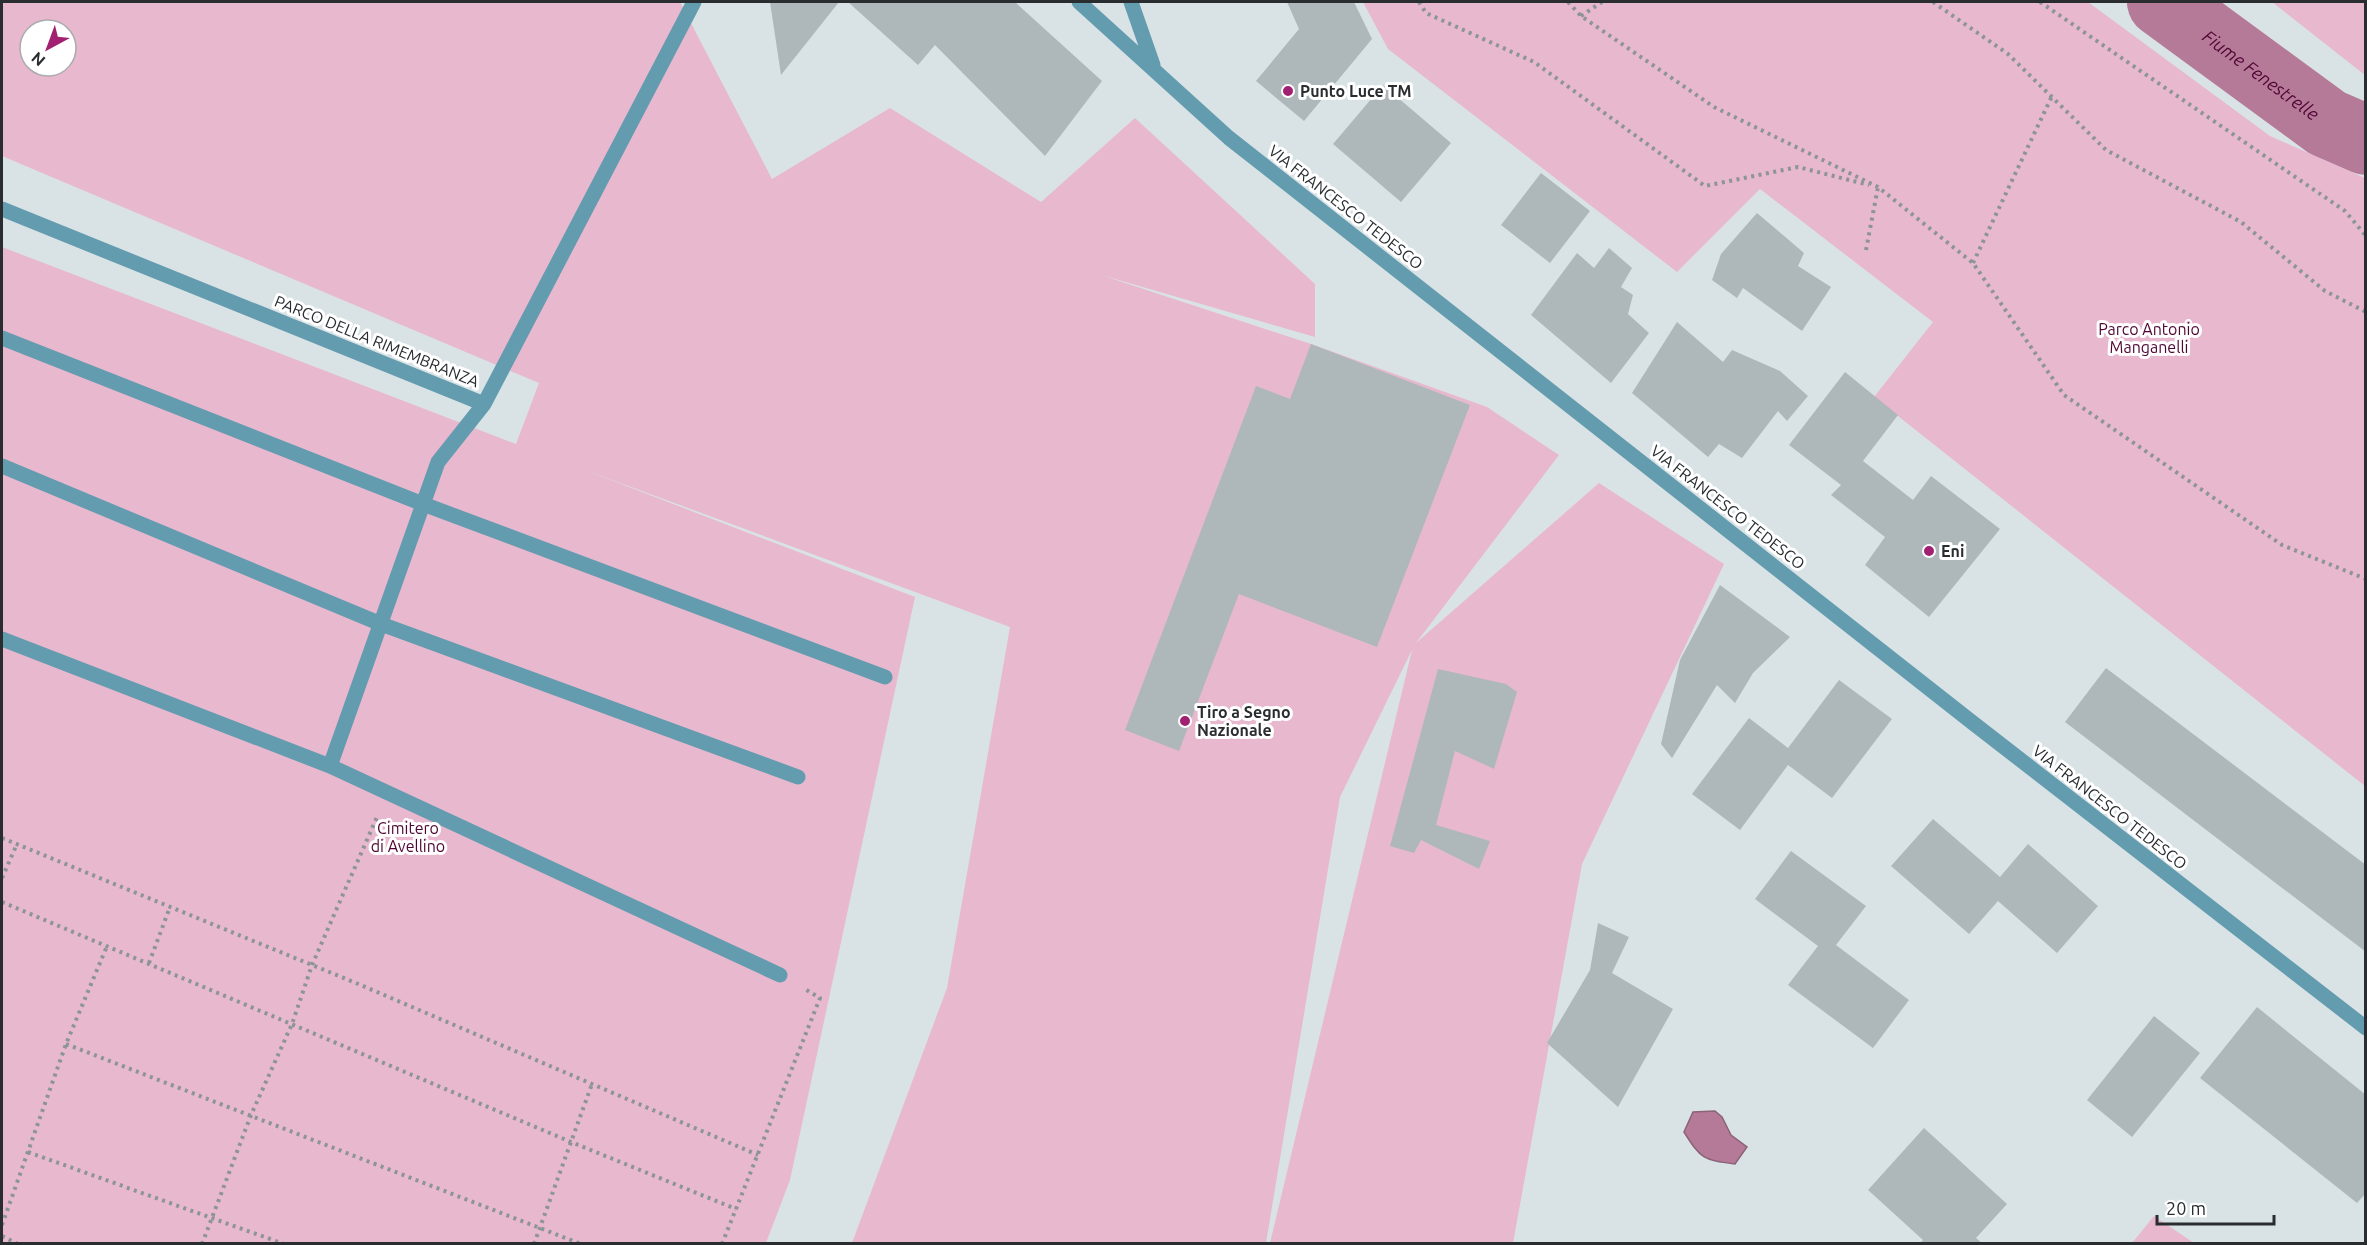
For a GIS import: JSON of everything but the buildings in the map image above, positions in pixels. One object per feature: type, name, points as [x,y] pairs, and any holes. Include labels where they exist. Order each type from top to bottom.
[{"type":"street","name":"PARCO DELLA RIMEMBRANZA","points":[[2,209],[484,404],[694,2]]},
{"type":"street","name":"VIA FRANCESCO TEDESCO","points":[[1079,2],[1229,138],[1963,716],[2366,1028]]},
{"type":"street","points":[[1131,2],[1154,68]]},
{"type":"street","points":[[2,338],[423,504],[885,677]]},
{"type":"street","points":[[330,766],[438,462],[484,404]]},
{"type":"street","points":[[2,466],[381,624],[798,777]]},
{"type":"street","points":[[2,639],[330,766],[780,975]]},
{"type":"path","points":[[1419,2],[1426,13],[1534,62],[1705,186],[1798,167],[1878,187]]},
{"type":"path","points":[[1568,2],[1581,16],[1714,107],[1878,187],[1973,263],[2064,395],[2282,545],[2366,579]]},
{"type":"path","points":[[1581,16],[1602,2]]},
{"type":"path","points":[[1933,2],[2008,54],[2106,150],[2241,222],[2325,291],[2366,312]]},
{"type":"path","points":[[2040,2],[2345,211],[2366,236]]},
{"type":"path","points":[[1973,263],[2052,96]]},
{"type":"path","points":[[1866,250],[1878,187]]},
{"type":"path","points":[[202,1244],[251,1115],[292,1024],[312,965],[388,793]]},
{"type":"path","points":[[2,838],[312,965],[758,1155]]},
{"type":"path","points":[[2,878],[17,844]]},
{"type":"path","points":[[2,902],[571,1142],[736,1209]]},
{"type":"path","points":[[149,963],[171,908]]},
{"type":"path","points":[[2,1225],[66,1044],[107,946]]},
{"type":"path","points":[[723,1244],[820,998],[780,975]]},
{"type":"path","points":[[66,1044],[581,1244]]},
{"type":"path","points":[[534,1244],[592,1084]]},
{"type":"path","points":[[28,1152],[284,1244]]},
{"type":"path","points":[[2,1236],[18,1244]]},
{"type":"green space","name":"Cimitero di Avellino","points":[[2,2],[680,2],[772,179],[890,108],[1041,202],[1135,118],[1315,284],[1315,337],[1101,275],[1311,344],[1487,407],[1559,455],[1416,643],[1599,483],[1724,564],[1582,864],[1513,1243],[1270,1243],[1412,650],[1340,797],[1266,1243],[852,1243],[947,988],[1010,627],[585,470],[915,597],[790,1180],[766,1243],[2,1243],[2,247],[516,444],[539,383],[2,156]]},
{"type":"green space","name":"Parco Antonio Manganelli","points":[[1363,2],[2088,2],[2270,136],[2365,178],[2365,786],[1874,397],[1933,322],[1760,189],[1677,272],[1388,49]]},
{"type":"green space","points":[[2272,2],[2365,2],[2365,75],[2361,72]]},
{"type":"green space","points":[[2154,1216],[2194,1243],[2132,1243]]},
{"type":"shaded area","points":[[1715,1111],[1722,1117],[1731,1135],[1747,1147],[1735,1164],[1704,1157],[1684,1132],[1693,1112]]},
{"type":"waterway","name":"Fiume Fenestrelle","points":[[2162,2],[2327,123],[2366,140]]},
{"type":"place","name":"Punto Luce TM","points":[[1288,91]]},
{"type":"place","name":"Eni","points":[[1929,551]]},
{"type":"place","name":"Tiro a Segno Nazionale","points":[[1185,721]]}]
